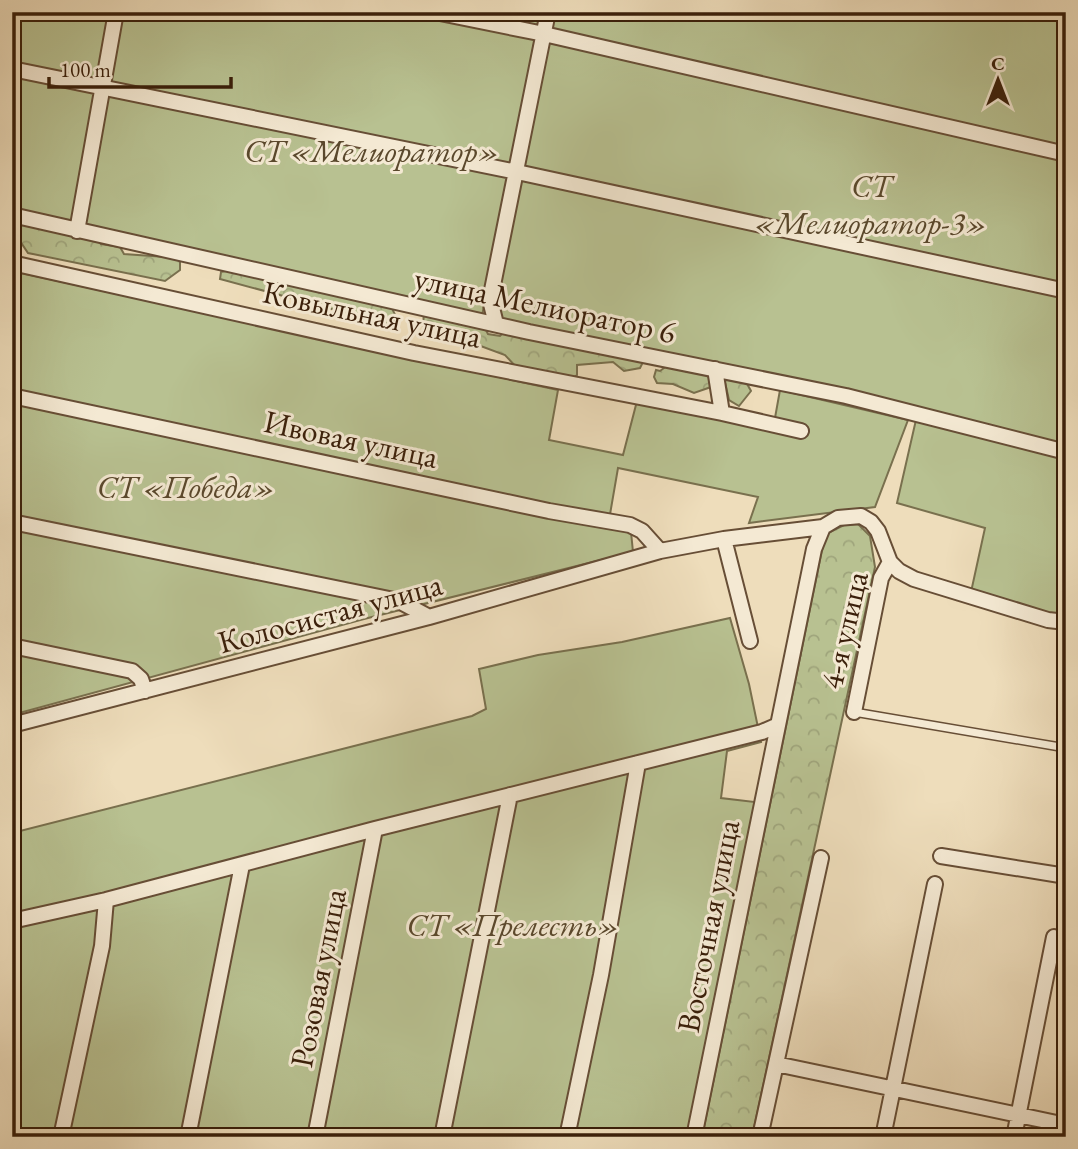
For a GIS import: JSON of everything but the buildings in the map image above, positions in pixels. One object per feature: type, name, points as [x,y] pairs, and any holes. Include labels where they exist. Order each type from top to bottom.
[{"type":"street","points":[[77,230],[116,12]]},
{"type":"street","points":[[435,12],[544,34],[1066,154]]},
{"type":"street","points":[[496,324],[490,300],[548,12]]},
{"type":"street","points":[[12,69],[517,172],[1066,291]]},
{"type":"street","name":"улица Мелиоратор 6","points":[[12,215],[496,324],[846,396],[1066,452]]},
{"type":"street","name":"Ковыльная улица","points":[[12,263],[414,353],[801,431]]},
{"type":"street","points":[[715,369],[722,413]]},
{"type":"street","name":"Ивовая улица","points":[[12,396],[549,511],[630,525],[642,531],[664,550]]},
{"type":"street","name":"Колосистая улица","points":[[12,725],[429,617],[664,550],[724,539],[823,527],[838,518],[861,516],[871,522],[878,531],[890,562]]},
{"type":"street","points":[[12,522],[399,601],[429,617]]},
{"type":"street","name":"Восточная улица","points":[[694,1137],[776,726],[814,549],[823,527]]},
{"type":"street","points":[[724,539],[750,642]]},
{"type":"street","points":[[890,562],[899,571],[914,579],[1048,620],[1066,622]]},
{"type":"street","name":"4-я улица","points":[[854,712],[881,578],[890,562]]},
{"type":"street","points":[[12,646],[132,671],[141,679],[145,691]]},
{"type":"street","points":[[12,920],[106,900],[762,732],[776,726]]},
{"type":"street","points":[[568,1137],[601,975],[638,763]]},
{"type":"street","points":[[442,1137],[510,795]]},
{"type":"street","name":"Розовая улица","points":[[316,1137],[375,829]]},
{"type":"street","points":[[941,856],[1066,876]]},
{"type":"street","points":[[760,1137],[821,858]]},
{"type":"street","points":[[188,1137],[242,865]]},
{"type":"street","points":[[883,1137],[934,884]]},
{"type":"street","points":[[61,1137],[102,946],[106,900]]},
{"type":"street","points":[[1014,1137],[1054,937]]},
{"type":"street","points":[[776,1063],[1066,1125]]},
{"type":"lane","points":[[854,712],[1066,748]]},
{"type":"green space","name":"СТ «Мелиоратор»","points":[[12,12],[540,12],[482,316],[12,212]]},
{"type":"green space","name":"СТ «Мелиоратор-3»","points":[[553,12],[1066,12],[1066,617],[1062,619],[971,592],[985,528],[897,503],[918,411],[491,318]]},
{"type":"green space","points":[[26,222],[97,239],[101,244],[120,247],[124,254],[180,258],[180,270],[165,281],[28,253],[16,230]]},
{"type":"green space","points":[[230,270],[390,304],[397,319],[391,325],[220,279],[221,272]]},
{"type":"green space","name":"СТ «Победа»","points":[[12,271],[558,390],[549,440],[623,455],[637,401],[773,429],[780,390],[908,420],[875,507],[749,523],[758,497],[618,468],[608,526],[631,532],[633,552],[364,619],[12,715]]},
{"type":"green space","points":[[424,313],[485,328],[488,334],[500,336],[507,329],[643,362],[640,368],[624,371],[613,362],[577,365],[577,375],[571,379],[518,369],[505,355],[478,345],[426,334],[423,325]]},
{"type":"green space","points":[[668,365],[708,374],[711,387],[694,393],[673,384],[657,383],[654,377],[656,370],[660,371]]},
{"type":"green space","points":[[724,378],[745,380],[751,391],[739,406],[729,400]]},
{"type":"green space","points":[[858,524],[870,536],[875,567],[752,1137],[702,1137],[826,534],[844,525]]},
{"type":"green space","name":"СТ «Прелесть»","points":[[730,618],[749,684],[761,742],[727,751],[721,798],[755,802],[689,1137],[12,1137],[12,833],[472,716],[486,709],[479,669]]}]
